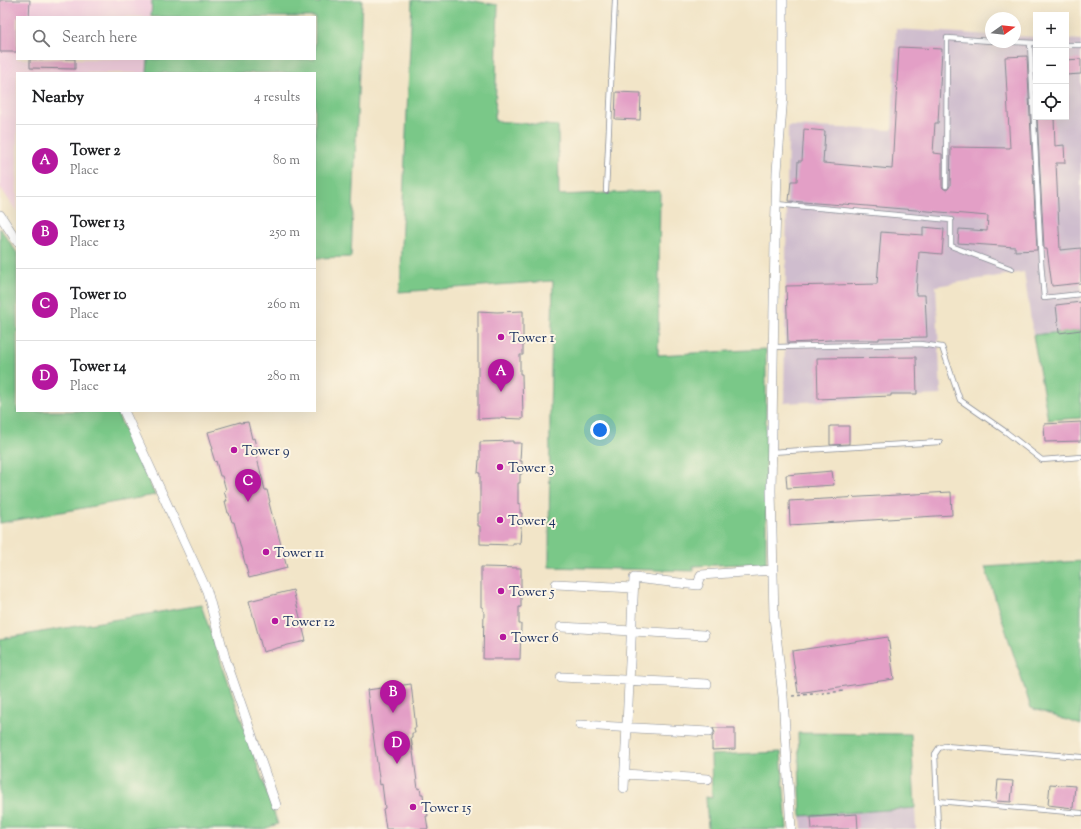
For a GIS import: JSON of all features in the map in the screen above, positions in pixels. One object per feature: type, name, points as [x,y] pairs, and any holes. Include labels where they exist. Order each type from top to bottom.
[{"type":"street","points":[[783,0],[783,95],[777,171],[771,491],[774,617],[782,697],[791,829]]},
{"type":"street","points":[[0,215],[16,239]]},
{"type":"street","points":[[124,412],[207,591],[225,658],[276,805]]},
{"type":"street","points":[[624,788],[634,578],[698,585],[700,575],[773,570]]},
{"type":"street","points":[[556,584],[633,588]]},
{"type":"street","points":[[561,627],[704,636]]},
{"type":"street","points":[[561,677],[707,684]]},
{"type":"street","points":[[580,725],[710,732]]},
{"type":"street","points":[[624,774],[708,779]]},
{"type":"lane","points":[[606,191],[615,0]]},
{"type":"lane","points":[[946,186],[947,38],[985,41]]},
{"type":"lane","points":[[1021,42],[1030,43],[1044,298],[1081,294]]},
{"type":"lane","points":[[1069,45],[1081,46]]},
{"type":"lane","points":[[776,204],[951,220],[951,246],[1012,269]]},
{"type":"lane","points":[[774,347],[920,344],[942,347],[960,400],[1006,432],[1042,460],[1081,458]]},
{"type":"lane","points":[[772,452],[940,442]]},
{"type":"lane","points":[[938,829],[935,754],[939,748],[945,746],[1081,757]]},
{"type":"lane","points":[[937,801],[1081,812]]},
{"type":"path","points":[[782,697],[844,691]]},
{"type":"shaded area","points":[[0,0],[152,0],[151,16],[16,16],[16,60],[148,60],[147,72],[16,72],[16,211],[0,187]]},
{"type":"shaded area","points":[[896,29],[985,35],[985,48],[1021,48],[1021,36],[1033,37],[1033,120],[1069,120],[1069,39],[1081,40],[1081,330],[1033,335],[1024,272],[936,286],[941,395],[784,403],[788,126],[892,130]]},
{"type":"shaded area","points":[[915,808],[916,829],[802,829],[801,816]]},
{"type":"green space","points":[[152,0],[293,0],[320,3],[320,0],[362,0],[351,257],[316,258],[316,72],[147,72],[148,60],[316,60],[316,16],[151,16]]},
{"type":"green space","points":[[412,0],[468,0],[498,5],[495,121],[558,126],[559,195],[660,191],[658,355],[766,349],[766,563],[693,566],[693,571],[549,567],[553,281],[399,292]]},
{"type":"green space","points":[[0,228],[16,252],[16,412],[116,412],[155,495],[0,523]]},
{"type":"green space","points":[[1081,330],[1081,418],[1048,420],[1033,335]]},
{"type":"green space","points":[[1081,561],[1081,725],[1031,708],[985,567]]},
{"type":"green space","points":[[201,605],[278,824],[264,829],[0,829],[0,639]]},
{"type":"green space","points":[[798,733],[911,734],[915,808],[801,816]]},
{"type":"green space","points":[[781,752],[787,829],[708,829],[706,797],[712,798],[711,755]]},
{"type":"building","points":[[0,0],[30,0],[29,16],[16,16],[16,52],[0,52]]},
{"type":"building","points":[[899,47],[942,49],[938,123],[935,123],[933,153],[942,154],[942,186],[946,190],[950,186],[951,147],[1010,148],[1005,57],[1027,56],[1037,250],[1015,251],[1015,247],[958,243],[959,229],[987,231],[988,216],[789,201],[791,181],[797,181],[798,161],[802,161],[804,129],[825,131],[823,163],[892,169]]},
{"type":"building","points":[[1081,59],[1081,74],[1069,75],[1069,60]]},
{"type":"building","points":[[30,60],[75,60],[75,69],[30,68]]},
{"type":"building","points":[[616,92],[641,93],[640,120],[615,119]]},
{"type":"building","points":[[1037,120],[1054,120],[1055,146],[1064,145],[1065,163],[1056,163],[1060,250],[1081,248],[1081,283],[1052,286],[1047,249],[1044,249]]},
{"type":"building","points":[[923,227],[944,229],[942,254],[919,252],[916,295],[925,295],[927,337],[788,343],[786,286],[877,284],[881,232],[923,235]]},
{"type":"building","points":[[1081,302],[1081,330],[1059,333],[1056,305]]},
{"type":"building","points":[[478,311],[523,311],[523,355],[520,355],[520,374],[522,374],[523,419],[478,419]]},
{"type":"building","points":[[916,357],[917,394],[891,394],[891,396],[818,399],[817,358]]},
{"type":"building","points":[[240,422],[248,422],[252,439],[254,438],[257,451],[255,451],[265,490],[267,490],[269,503],[287,568],[249,578],[234,522],[232,522],[228,513],[224,491],[226,490],[216,461],[215,462],[208,432]]},
{"type":"building","points":[[1081,422],[1081,441],[1045,442],[1044,424]]},
{"type":"building","points":[[830,426],[849,426],[849,444],[830,445]]},
{"type":"building","points":[[513,441],[513,443],[521,443],[520,461],[522,461],[522,474],[520,474],[520,483],[518,483],[518,504],[520,503],[520,513],[522,513],[520,543],[513,543],[513,545],[480,544],[478,513],[480,513],[480,473],[478,473],[480,442]]},
{"type":"building","points":[[832,471],[834,485],[787,488],[786,475]]},
{"type":"building","points":[[951,492],[952,515],[790,525],[789,501]]},
{"type":"building","points":[[481,567],[521,568],[521,607],[519,607],[519,624],[521,624],[520,659],[483,659],[484,611],[483,607],[481,607]]},
{"type":"building","name":"Tower 12","points":[[293,590],[306,641],[263,652],[249,601]]},
{"type":"building","points":[[888,637],[894,679],[798,693],[792,651]]},
{"type":"building","points":[[411,684],[416,728],[414,728],[415,733],[412,733],[411,737],[418,789],[420,788],[421,794],[423,794],[424,803],[426,803],[428,829],[386,829],[383,809],[385,808],[382,784],[380,785],[367,690]]},
{"type":"building","points":[[713,728],[735,728],[735,749],[712,750],[712,737],[715,733]]},
{"type":"building","points":[[998,780],[1013,781],[1011,802],[996,801]]},
{"type":"building","points":[[1050,784],[1075,786],[1073,808],[1048,805]]},
{"type":"building","points":[[857,814],[858,829],[812,829],[811,817]]},
{"type":"place","name":"Tower 1","points":[[501,337]]},
{"type":"place","name":"Tower 2","points":[[501,392]]},
{"type":"place","name":"Tower 9","points":[[234,450]]},
{"type":"place","name":"Tower 3","points":[[500,467]]},
{"type":"place","name":"Tower 10","points":[[248,502]]},
{"type":"place","name":"Tower 4","points":[[500,520]]},
{"type":"place","name":"Tower 11","points":[[266,552]]},
{"type":"place","name":"Tower 5","points":[[501,591]]},
{"type":"place","name":"Tower 12","points":[[275,621]]},
{"type":"place","name":"Tower 6","points":[[503,637]]},
{"type":"place","name":"Tower 13","points":[[393,713]]},
{"type":"place","name":"Tower 14","points":[[397,764]]},
{"type":"place","name":"Tower 15","points":[[413,807]]}]
